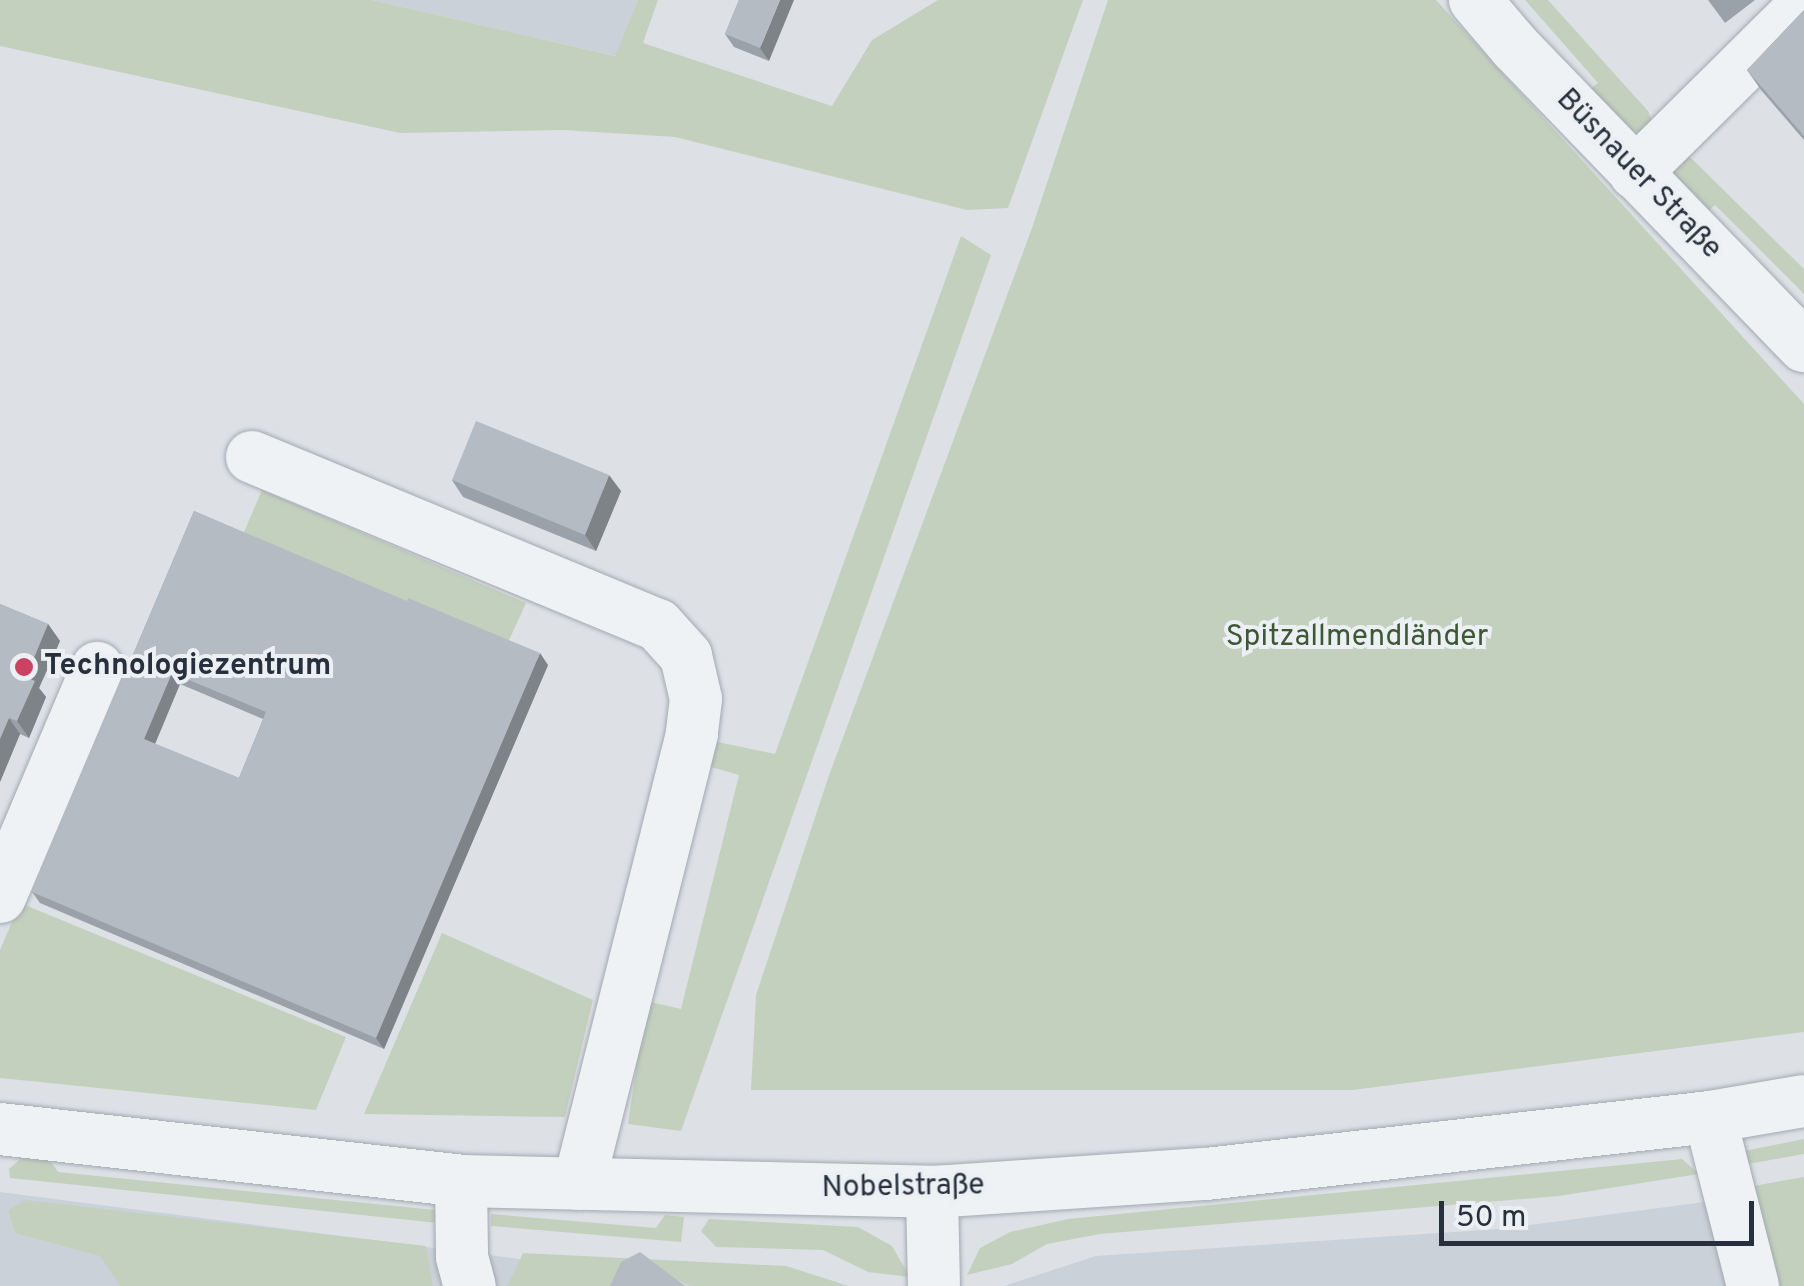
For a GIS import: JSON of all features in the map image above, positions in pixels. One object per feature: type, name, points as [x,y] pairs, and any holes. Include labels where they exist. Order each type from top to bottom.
[{"type":"street","name":"Büsnauer Straße","points":[[1475,0],[1635,173],[1804,346]]},
{"type":"street","points":[[1635,173],[1804,6]]},
{"type":"street","points":[[252,457],[658,625],[686,656],[696,700],[692,734],[579,1184]]},
{"type":"street","points":[[0,896],[97,668]]},
{"type":"street","name":"Nobelstraße","points":[[0,1129],[461,1181],[932,1192],[1206,1174],[1710,1118],[1804,1101]]},
{"type":"street","points":[[1710,1118],[1752,1286]]},
{"type":"street","points":[[461,1181],[462,1258],[470,1286]]},
{"type":"street","points":[[932,1192],[934,1286]]},
{"type":"shaded area","points":[[372,0],[638,0],[616,56]]},
{"type":"shaded area","points":[[0,1192],[728,1286],[0,1286]]},
{"type":"shaded area","points":[[1712,1201],[1753,1286],[1004,1286],[1096,1256],[1499,1229]]},
{"type":"green space","points":[[0,0],[372,0],[615,56],[638,0],[658,0],[643,43],[832,106],[872,40],[938,0],[1083,0],[1008,208],[967,210],[675,137],[563,130],[400,133],[0,46]]},
{"type":"green space","name":"Spitzallmendländer","points":[[1108,0],[1436,0],[1804,404],[1804,1032],[1353,1090],[751,1090],[756,995],[828,778],[1032,228]]},
{"type":"green space","points":[[1525,0],[1548,0],[1648,111],[1652,121],[1642,133],[1631,130],[1588,91],[1598,83]]},
{"type":"green space","points":[[1680,147],[1804,269],[1804,294],[1715,205],[1705,214],[1672,171]]},
{"type":"green space","points":[[961,236],[991,255],[681,1131],[628,1124],[646,1001],[681,1009],[739,775],[704,765],[713,741],[775,754]]},
{"type":"green space","points":[[262,490],[526,603],[506,647],[241,539]]},
{"type":"green space","points":[[20,903],[346,1037],[316,1110],[0,1078],[0,950]]},
{"type":"green space","points":[[442,933],[593,1000],[565,1117],[364,1114]]},
{"type":"green space","points":[[1804,1139],[1804,1154],[1743,1165],[1744,1151]]},
{"type":"green space","points":[[27,1153],[47,1156],[58,1172],[435,1210],[438,1223],[10,1178],[9,1169]]},
{"type":"green space","points":[[1682,1159],[1699,1174],[1559,1196],[1100,1234],[1047,1244],[1012,1264],[967,1275],[980,1248],[1010,1232],[1068,1219]]},
{"type":"green space","points":[[1804,1177],[1804,1286],[1767,1286],[1736,1189]]},
{"type":"green space","points":[[26,1200],[426,1246],[433,1286],[120,1286],[100,1256],[15,1233],[8,1210]]},
{"type":"green space","points":[[491,1214],[656,1228],[665,1215],[684,1217],[681,1242],[491,1226]]},
{"type":"green space","points":[[709,1219],[858,1227],[892,1246],[910,1277],[868,1272],[823,1250],[716,1247],[701,1231]]},
{"type":"green space","points":[[523,1253],[786,1266],[849,1286],[694,1286],[653,1272],[631,1286],[507,1286]]},
{"type":"building","points":[[739,0],[780,0],[760,48],[725,34]]},
{"type":"building","points":[[1804,10],[1804,136],[1747,70]]},
{"type":"building","points":[[476,421],[609,475],[585,535],[452,480]]},
{"type":"building","points":[[194,511],[540,653],[376,1038],[32,892]],"holes":[[[172,673],[266,712],[239,778],[144,739]]]},
{"type":"building","name":"Technologiezentrum","points":[[0,604],[48,624],[26,677],[35,681],[17,721],[9,718],[0,739]]},
{"type":"building","points":[[640,1252],[685,1286],[610,1286],[621,1262]]},
{"type":"place","name":"Technologiezentrum","points":[[24,667]]}]
